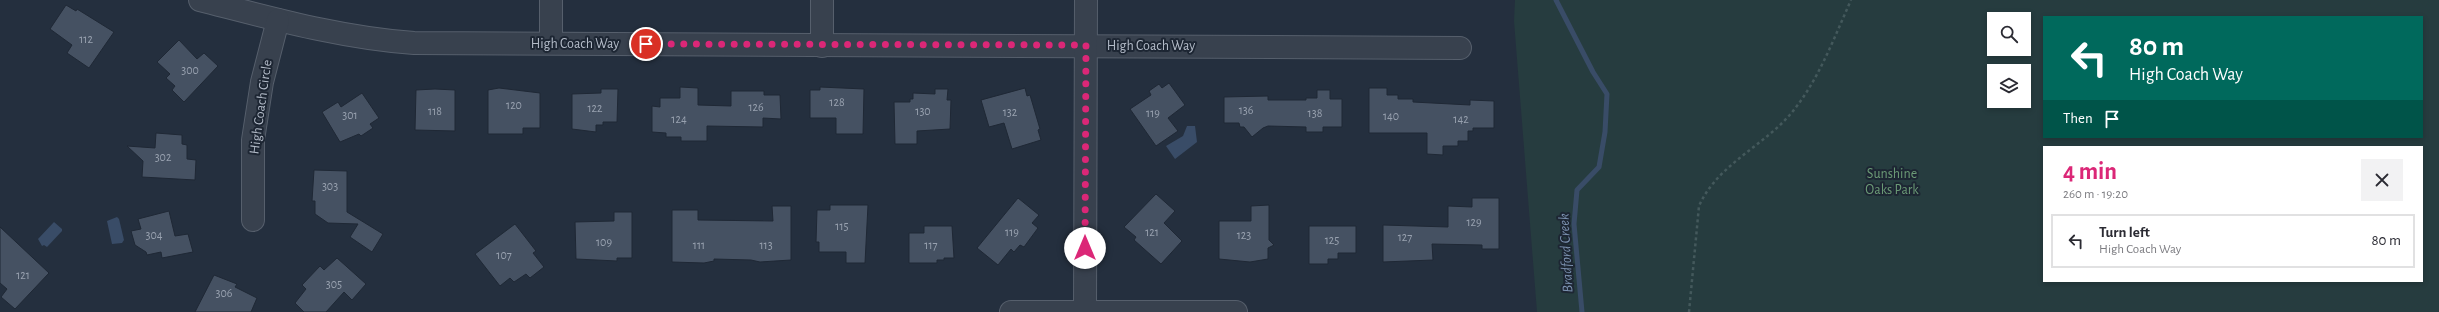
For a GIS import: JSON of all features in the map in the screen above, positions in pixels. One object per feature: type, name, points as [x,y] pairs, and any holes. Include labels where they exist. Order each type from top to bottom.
[{"type":"street","name":"High Coach Way","points":[[200,0],[278,20],[376,41],[822,46],[1086,45],[1460,48]]},
{"type":"street","points":[[551,0],[551,43]]},
{"type":"street","points":[[822,0],[822,46]]},
{"type":"street","points":[[1085,311],[1086,0]]},
{"type":"street","name":"High Coach Circle","points":[[253,220],[254,140],[262,82],[278,20]]},
{"type":"street","points":[[1012,312],[1236,312]]},
{"type":"path","points":[[1689,312],[1699,206],[1703,195],[1715,180],[1787,118],[1812,83],[1851,0]]},
{"type":"green space","name":"Sunshine Oaks Park","points":[[1515,0],[2439,0],[2439,312],[1537,312],[1514,21]]},
{"type":"water","points":[[1187,126],[1195,126],[1197,142],[1175,159],[1166,146],[1183,136]]},
{"type":"water","points":[[117,217],[119,219],[124,240],[122,243],[112,244],[107,221]]},
{"type":"water","points":[[54,222],[62,229],[62,231],[47,247],[44,245],[42,246],[38,239]]},
{"type":"building","points":[[66,5],[76,11],[77,9],[114,32],[89,68],[67,53],[72,45],[50,29]]},
{"type":"building","points":[[179,40],[197,59],[204,53],[218,66],[184,102],[172,90],[175,86],[166,78],[170,74],[157,62]]},
{"type":"building","points":[[1169,83],[1185,105],[1168,118],[1178,131],[1156,146],[1130,109],[1151,95],[1149,91],[1159,84],[1162,88]]},
{"type":"building","points":[[680,87],[698,88],[698,105],[731,106],[731,91],[764,91],[764,95],[780,95],[781,119],[763,118],[763,127],[707,126],[707,141],[681,141],[681,137],[666,137],[666,133],[652,132],[652,106],[660,107],[660,98],[680,98]]},
{"type":"building","points":[[820,87],[864,89],[863,134],[836,134],[836,118],[810,118],[810,90],[820,90]]},
{"type":"building","points":[[499,88],[540,93],[540,128],[523,128],[523,134],[488,134],[488,90]]},
{"type":"building","points":[[1025,88],[1027,96],[1030,95],[1040,129],[1038,130],[1041,140],[1012,149],[1004,123],[989,127],[981,100]]},
{"type":"building","points":[[1369,88],[1387,88],[1387,95],[1398,95],[1398,99],[1413,99],[1413,102],[1470,105],[1470,100],[1494,101],[1494,128],[1473,128],[1473,131],[1468,131],[1468,141],[1458,141],[1458,146],[1443,146],[1443,155],[1427,154],[1427,133],[1369,133]]},
{"type":"building","points":[[601,89],[618,89],[617,122],[603,122],[603,125],[596,125],[596,132],[572,129],[572,94],[601,93]]},
{"type":"building","points":[[935,89],[948,89],[947,100],[951,100],[950,129],[917,131],[917,144],[895,144],[894,102],[910,102],[910,99],[913,99],[913,93],[935,94]]},
{"type":"building","points":[[416,90],[455,90],[455,131],[415,130]]},
{"type":"building","points":[[1317,90],[1330,90],[1330,99],[1342,99],[1342,127],[1323,127],[1323,132],[1306,132],[1306,127],[1268,126],[1252,137],[1244,127],[1240,127],[1239,123],[1224,123],[1224,97],[1268,96],[1268,100],[1306,100],[1306,98],[1317,98]]},
{"type":"building","points":[[362,93],[379,118],[370,124],[373,128],[361,136],[359,134],[340,142],[322,112],[338,102],[341,107]]},
{"type":"building","points":[[156,133],[182,135],[182,144],[187,145],[187,159],[196,160],[195,180],[142,177],[143,161],[127,146],[155,148]]},
{"type":"building","points":[[314,170],[347,171],[347,212],[383,234],[372,252],[350,237],[358,224],[328,223],[315,214],[315,201],[312,201]]},
{"type":"building","points":[[1156,194],[1175,211],[1164,223],[1182,241],[1161,264],[1134,240],[1136,237],[1124,227]]},
{"type":"building","points":[[1018,198],[1039,215],[1032,223],[1038,228],[1024,247],[1020,245],[1014,252],[1011,249],[998,265],[977,248]]},
{"type":"building","points":[[1472,198],[1499,198],[1499,249],[1482,249],[1482,245],[1432,244],[1433,260],[1383,262],[1383,225],[1448,227],[1448,206],[1472,207]]},
{"type":"building","points":[[830,205],[868,205],[865,263],[846,263],[846,252],[819,252],[819,242],[816,242],[817,210],[830,210]]},
{"type":"building","points":[[1269,205],[1269,240],[1274,245],[1268,248],[1268,259],[1250,262],[1219,259],[1219,221],[1251,221],[1251,206]]},
{"type":"building","points":[[772,206],[791,206],[791,260],[760,262],[751,260],[714,259],[714,261],[704,263],[672,262],[672,210],[698,210],[698,220],[773,221]]},
{"type":"building","points":[[169,211],[175,236],[188,234],[193,252],[162,258],[161,252],[147,255],[146,252],[135,245],[131,231],[141,229],[138,219]]},
{"type":"building","points":[[614,212],[632,212],[632,258],[617,258],[617,261],[576,259],[575,222],[614,221]]},
{"type":"building","points":[[515,224],[536,251],[533,253],[544,267],[530,278],[526,274],[514,282],[510,278],[500,286],[475,254]]},
{"type":"building","points":[[924,226],[952,226],[954,258],[937,260],[937,263],[909,263],[909,233],[924,233]]},
{"type":"building","points":[[1309,226],[1356,226],[1356,253],[1338,253],[1338,259],[1328,259],[1328,264],[1309,264]]},
{"type":"building","points":[[0,227],[49,273],[15,309],[1,297],[7,289],[0,283]]},
{"type":"building","points":[[337,258],[366,284],[352,300],[344,292],[326,312],[304,312],[295,303],[306,289],[302,285],[320,266],[324,270]]},
{"type":"building","points":[[214,275],[237,284],[235,287],[257,298],[251,312],[195,312]]},
{"type":"waterway","name":"Bradford Creek","points":[[1556,0],[1593,72],[1607,94],[1605,132],[1599,167],[1577,190],[1574,224],[1582,312]]},
{"type":"route","points":[[646,44],[822,46],[1086,45],[1085,248]]}]
